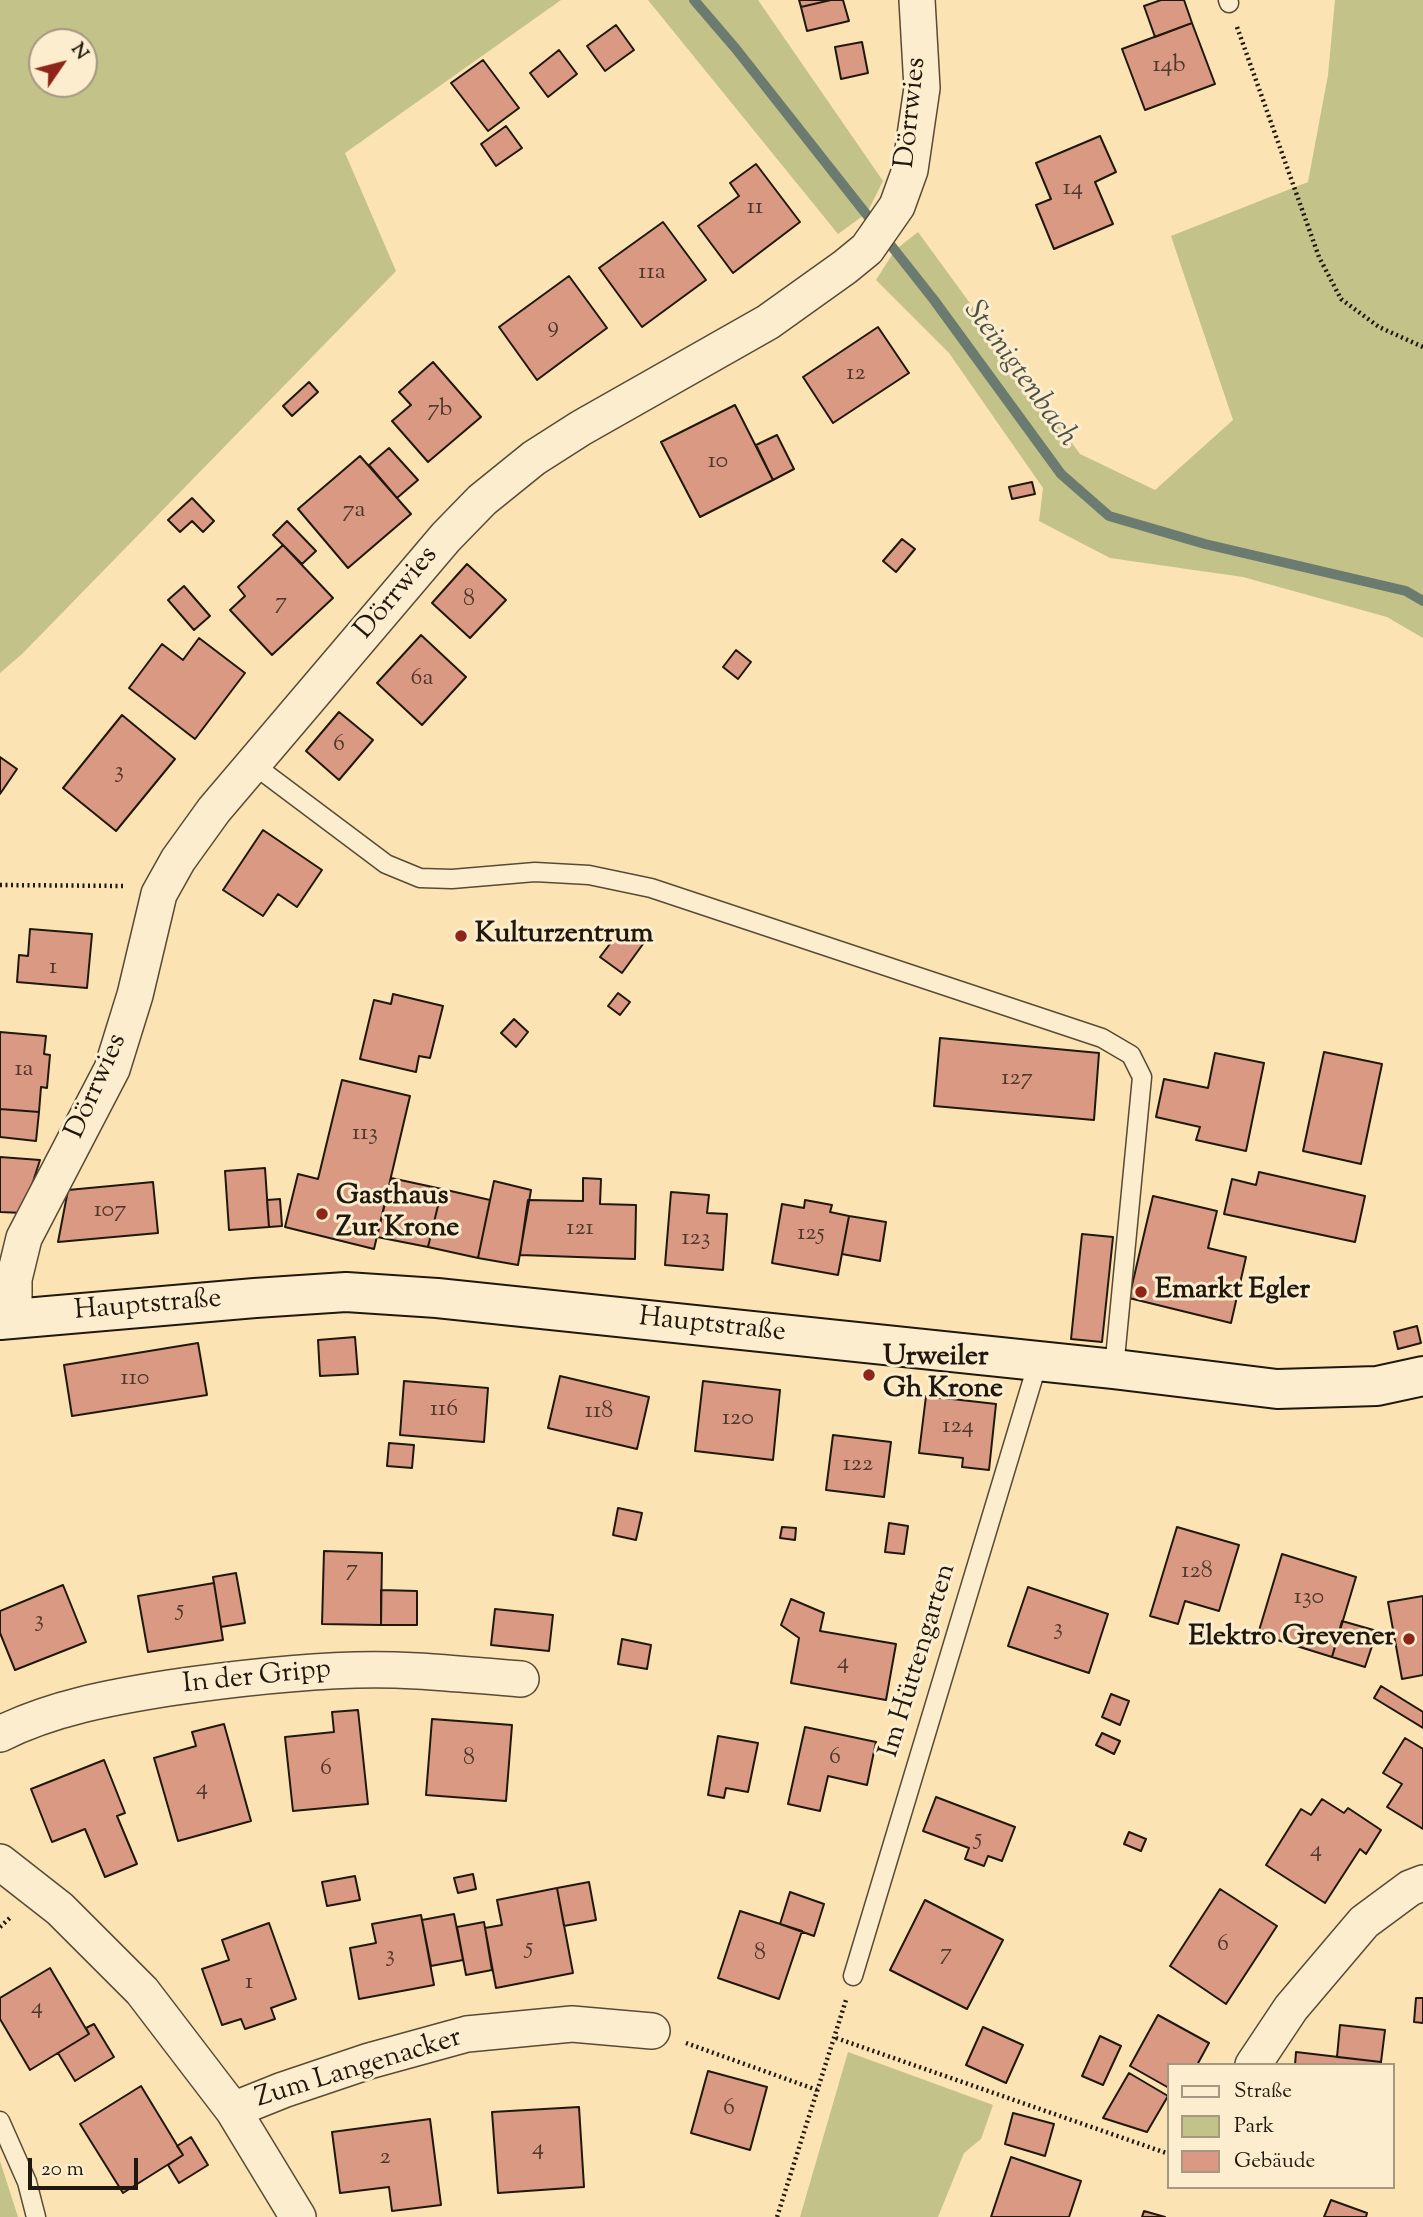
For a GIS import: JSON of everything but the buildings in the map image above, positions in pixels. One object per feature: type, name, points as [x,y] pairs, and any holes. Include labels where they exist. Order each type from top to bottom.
[{"type":"main road","name":"Hauptstraße","points":[[7,1320],[346,1292],[436,1298],[1114,1369],[1277,1389],[1377,1386],[1423,1376]]},
{"type":"street","name":"Dörrwies","points":[[7,1320],[24,1238],[113,1069],[135,995],[159,894],[177,860],[214,810],[446,537],[482,500],[534,458],[581,428],[768,322],[845,267],[877,236],[897,206],[910,170],[922,88],[924,3]]},
{"type":"street","name":"In der Gripp","points":[[0,1734],[68,1709],[115,1696],[229,1679],[357,1670],[521,1679]]},
{"type":"street","points":[[0,1862],[60,1909],[142,1991],[233,2110],[298,2217]]},
{"type":"street","points":[[1254,2063],[1291,2008],[1364,1923],[1410,1888],[1423,1883]]},
{"type":"street","name":"Zum Langenacker","points":[[233,2110],[369,2061],[467,2034],[572,2024],[652,2031]]},
{"type":"lane","points":[[254,765],[386,864],[420,878],[452,879],[535,872],[589,875],[651,888],[1102,1038],[1131,1055],[1142,1077],[1114,1369]]},
{"type":"lane","name":"Im Hüttengarten","points":[[853,1976],[1038,1362]]},
{"type":"lane","points":[[0,2121],[27,2182],[36,2217]]},
{"type":"path","points":[[1228,2],[1320,257],[1341,299],[1379,327],[1423,348]]},
{"type":"path","points":[[0,885],[129,886],[159,894]]},
{"type":"path","points":[[777,2217],[836,2038],[853,1976]]},
{"type":"path","points":[[652,2031],[817,2090]]},
{"type":"path","points":[[836,2038],[1168,2154]]},
{"type":"green space","points":[[0,0],[561,0],[345,153],[396,271],[22,654],[0,673]]},
{"type":"green space","points":[[648,0],[758,0],[883,181],[867,213],[838,234]]},
{"type":"green space","points":[[1335,0],[1423,0],[1423,638],[1387,617],[1243,577],[1110,558],[1039,521],[1043,488],[949,353],[876,280],[895,250],[918,232],[1080,454],[1155,490],[1233,420],[1171,236],[1308,182],[1328,75]]},
{"type":"green space","points":[[848,2052],[993,2105],[981,2139],[964,2153],[938,2217],[800,2217]]},
{"type":"green space","points":[[0,2161],[18,2217],[0,2217]]},
{"type":"waterway","name":"Steinigtenbach","points":[[694,0],[736,49],[934,300],[1061,474],[1109,516],[1205,544],[1406,591],[1423,601]]},
{"type":"place","name":"Kulturzentrum","points":[[461,936]]},
{"type":"place","name":"Gasthaus Zur Krone","points":[[322,1214]]},
{"type":"place","name":"Emarkt Egler","points":[[1141,1292]]},
{"type":"place","name":"Urweiler Gh Krone","points":[[869,1375]]},
{"type":"place","name":"Elektro Grevener","points":[[1409,1639]]}]
